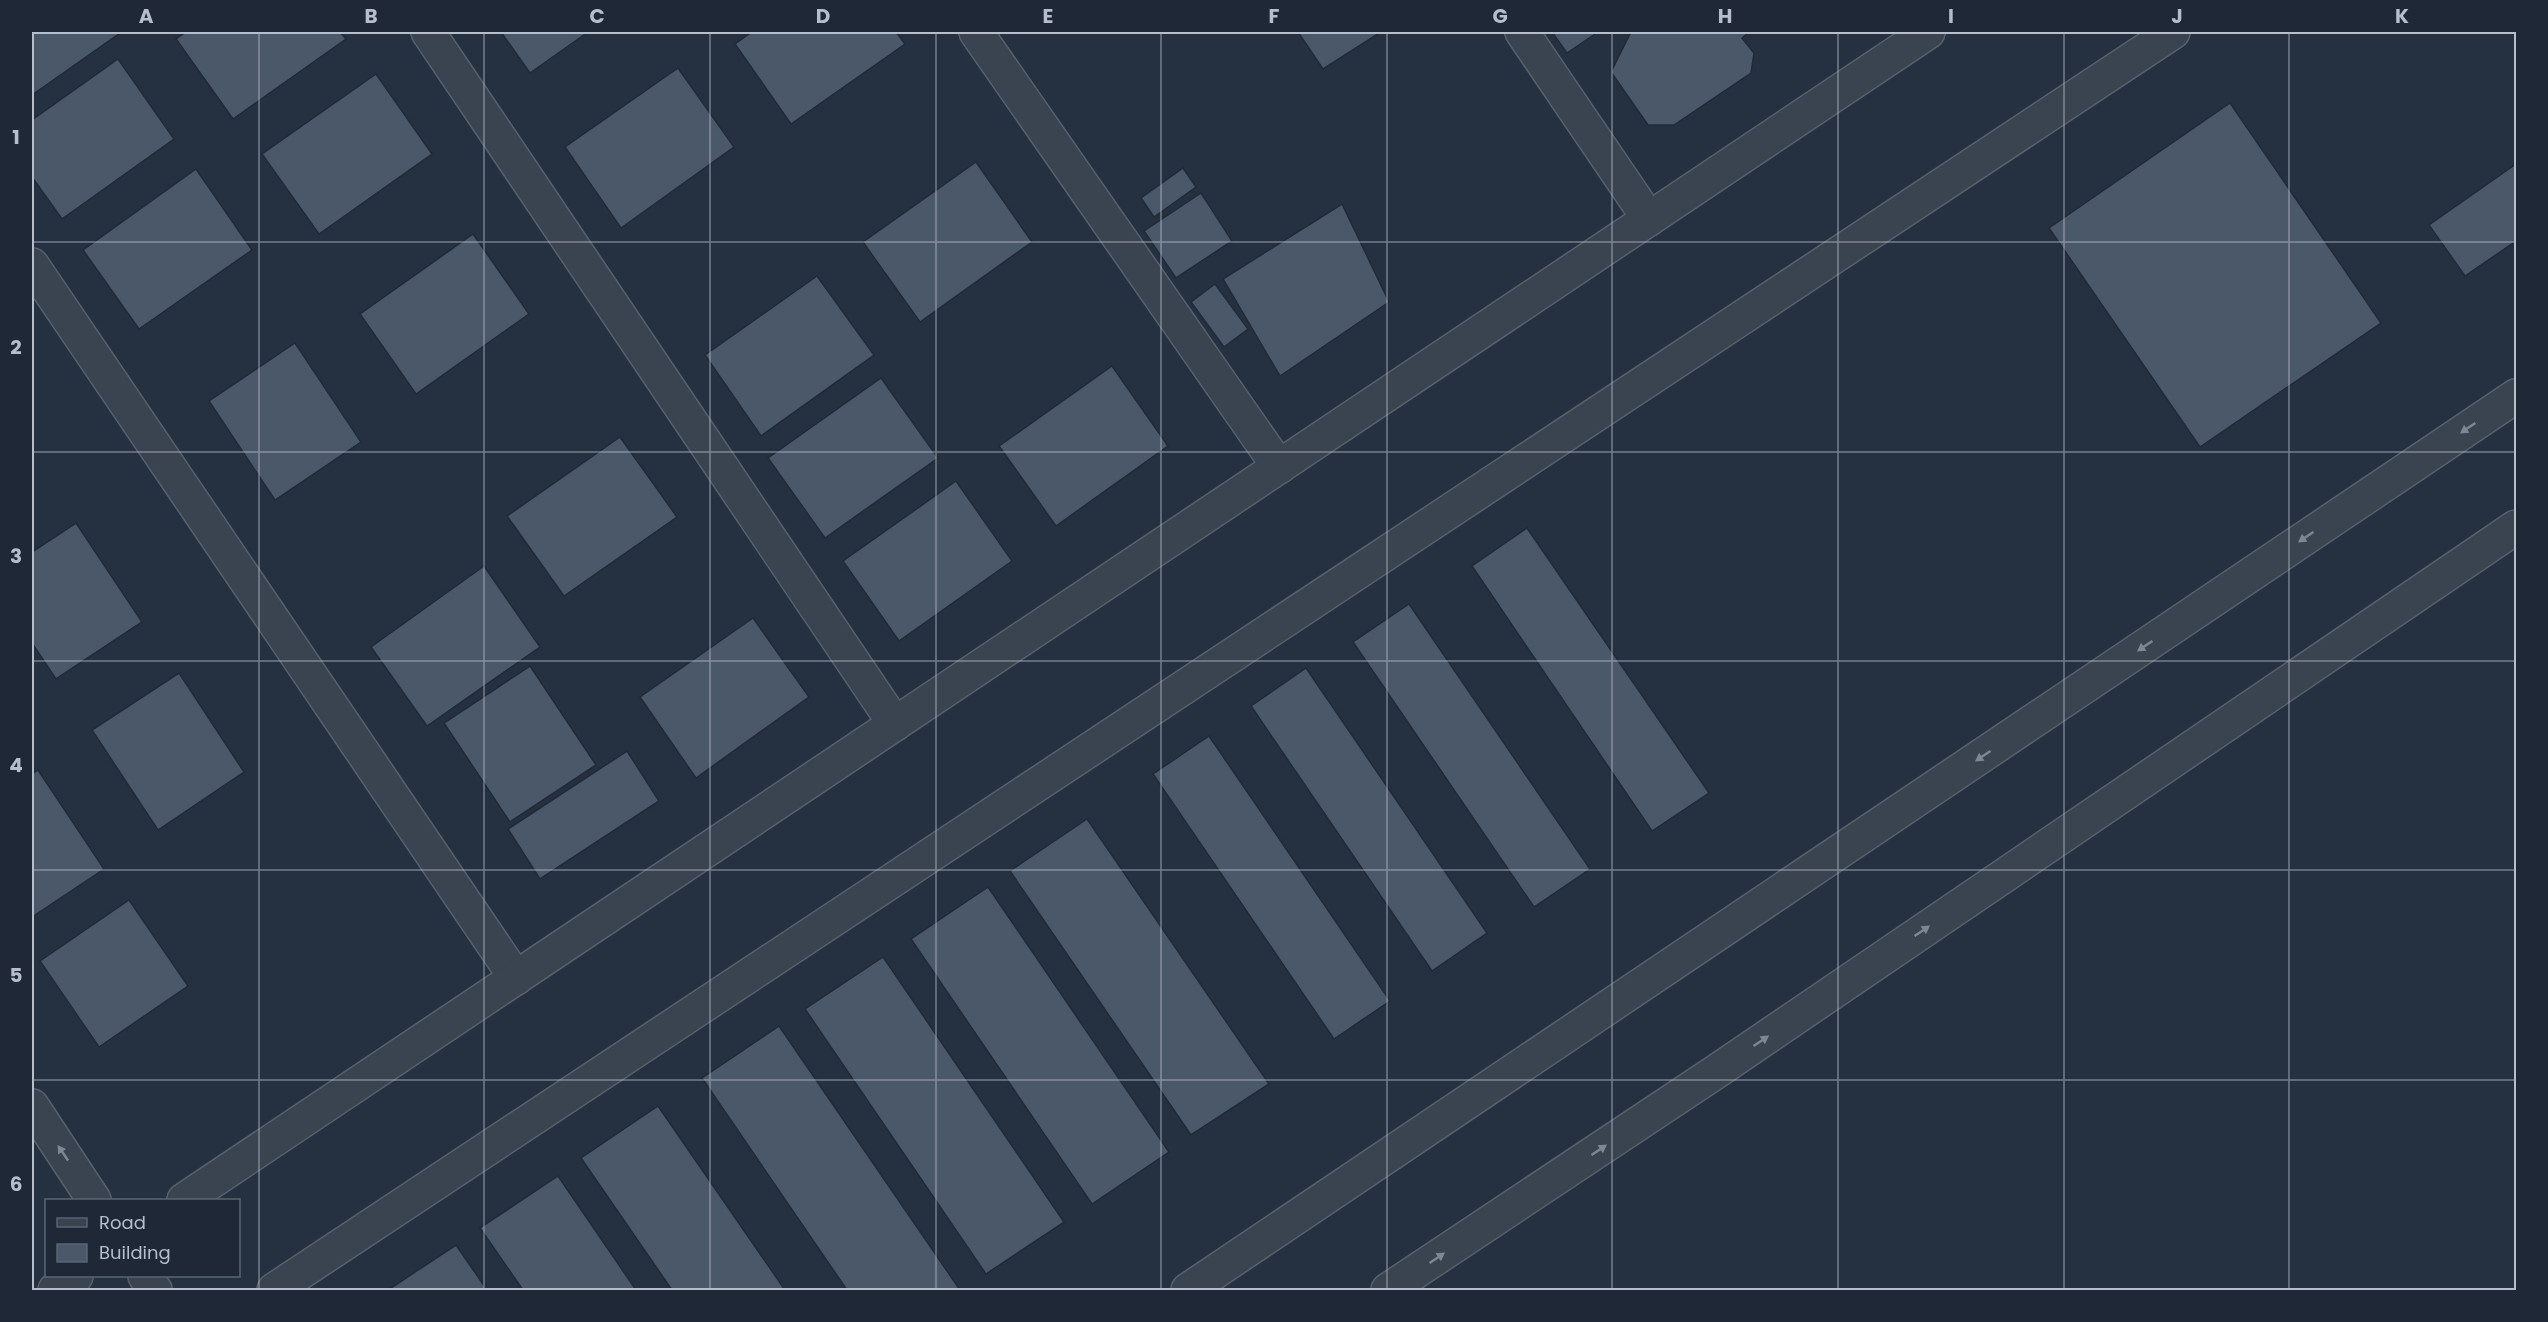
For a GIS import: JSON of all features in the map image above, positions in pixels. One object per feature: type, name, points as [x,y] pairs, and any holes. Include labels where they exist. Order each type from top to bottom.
[{"type":"street","points":[[428,32],[895,724]]},
{"type":"street","points":[[976,32],[1279,467]]},
{"type":"street","points":[[1522,32],[1649,219]]},
{"type":"street","points":[[185,1199],[1929,32]]},
{"type":"street","points":[[274,1290],[2173,32]]},
{"type":"street","points":[[32,265],[516,978]]},
{"type":"street","points":[[1188,1290],[2517,396]]},
{"type":"street","points":[[1388,1290],[1717,1071],[2517,527]]},
{"type":"street","points":[[32,1106],[93,1199]]},
{"type":"street","points":[[55,1290],[73,1277]]},
{"type":"street","points":[[145,1277],[154,1290]]},
{"type":"building","points":[[32,32],[119,32],[120,33],[32,95]]},
{"type":"building","points":[[186,32],[340,32],[346,39],[233,119],[176,39]]},
{"type":"building","points":[[501,32],[588,32],[530,73]]},
{"type":"building","points":[[752,32],[896,32],[905,44],[791,124],[735,44]]},
{"type":"building","points":[[1298,32],[1381,32],[1323,69]]},
{"type":"building","points":[[1552,32],[1598,32],[1567,53]]},
{"type":"building","points":[[1631,32],[1749,32],[1742,38],[1754,53],[1751,73],[1674,125],[1648,125],[1611,72]]},
{"type":"building","points":[[118,59],[174,139],[62,219],[32,177],[32,120]]},
{"type":"building","points":[[678,68],[734,147],[621,228],[565,147]]},
{"type":"building","points":[[376,74],[432,154],[319,234],[262,154]]},
{"type":"building","points":[[2230,103],[2381,323],[2200,447],[2049,228]]},
{"type":"building","points":[[976,162],[1032,242],[920,322],[863,242]]},
{"type":"building","points":[[2516,164],[2516,241],[2465,276],[2429,225]]},
{"type":"building","points":[[1183,168],[1196,187],[1154,217],[1141,198]]},
{"type":"building","points":[[196,169],[252,250],[139,329],[83,250]]},
{"type":"building","points":[[1201,193],[1232,241],[1176,278],[1144,231]]},
{"type":"building","points":[[1342,204],[1389,302],[1280,376],[1223,279]]},
{"type":"building","points":[[473,234],[529,314],[416,394],[360,314]]},
{"type":"building","points":[[817,276],[874,355],[761,436],[705,355]]},
{"type":"building","points":[[1215,284],[1248,329],[1224,347],[1191,302]]},
{"type":"building","points":[[295,343],[361,442],[275,500],[209,401]]},
{"type":"building","points":[[1112,366],[1168,446],[1056,526],[999,446]]},
{"type":"building","points":[[881,378],[938,458],[825,538],[768,458]]},
{"type":"building","points":[[620,437],[677,517],[564,596],[507,516]]},
{"type":"building","points":[[956,481],[1012,561],[899,641],[843,561]]},
{"type":"building","points":[[76,523],[142,622],[56,679],[32,643],[32,552]]},
{"type":"building","points":[[1527,528],[1709,793],[1652,831],[1472,566]]},
{"type":"building","points":[[484,566],[540,647],[427,726],[371,647]]},
{"type":"building","points":[[1409,604],[1590,869],[1534,907],[1353,642]]},
{"type":"building","points":[[753,618],[809,697],[696,778],[640,697]]},
{"type":"building","points":[[530,666],[596,765],[510,822],[444,723]]},
{"type":"building","points":[[1306,668],[1487,933],[1432,971],[1251,706]]},
{"type":"building","points":[[179,673],[244,772],[158,830],[92,730]]},
{"type":"building","points":[[1209,736],[1390,1001],[1334,1039],[1153,774]]},
{"type":"building","points":[[627,751],[659,801],[540,879],[508,829]]},
{"type":"building","points":[[38,770],[104,869],[32,917],[32,774]]},
{"type":"building","points":[[1087,819],[1269,1084],[1191,1135],[1010,871]]},
{"type":"building","points":[[988,887],[1169,1152],[1092,1204],[911,939]]},
{"type":"building","points":[[129,900],[188,986],[99,1047],[40,961]]},
{"type":"building","points":[[883,957],[1064,1222],[986,1274],[805,1009]]},
{"type":"building","points":[[779,1026],[960,1290],[847,1290],[702,1078]]},
{"type":"building","points":[[658,1106],[785,1290],[672,1290],[581,1158]]},
{"type":"building","points":[[558,1176],[636,1290],[523,1290],[480,1228]]},
{"type":"building","points":[[456,1245],[487,1290],[388,1290]]}]
